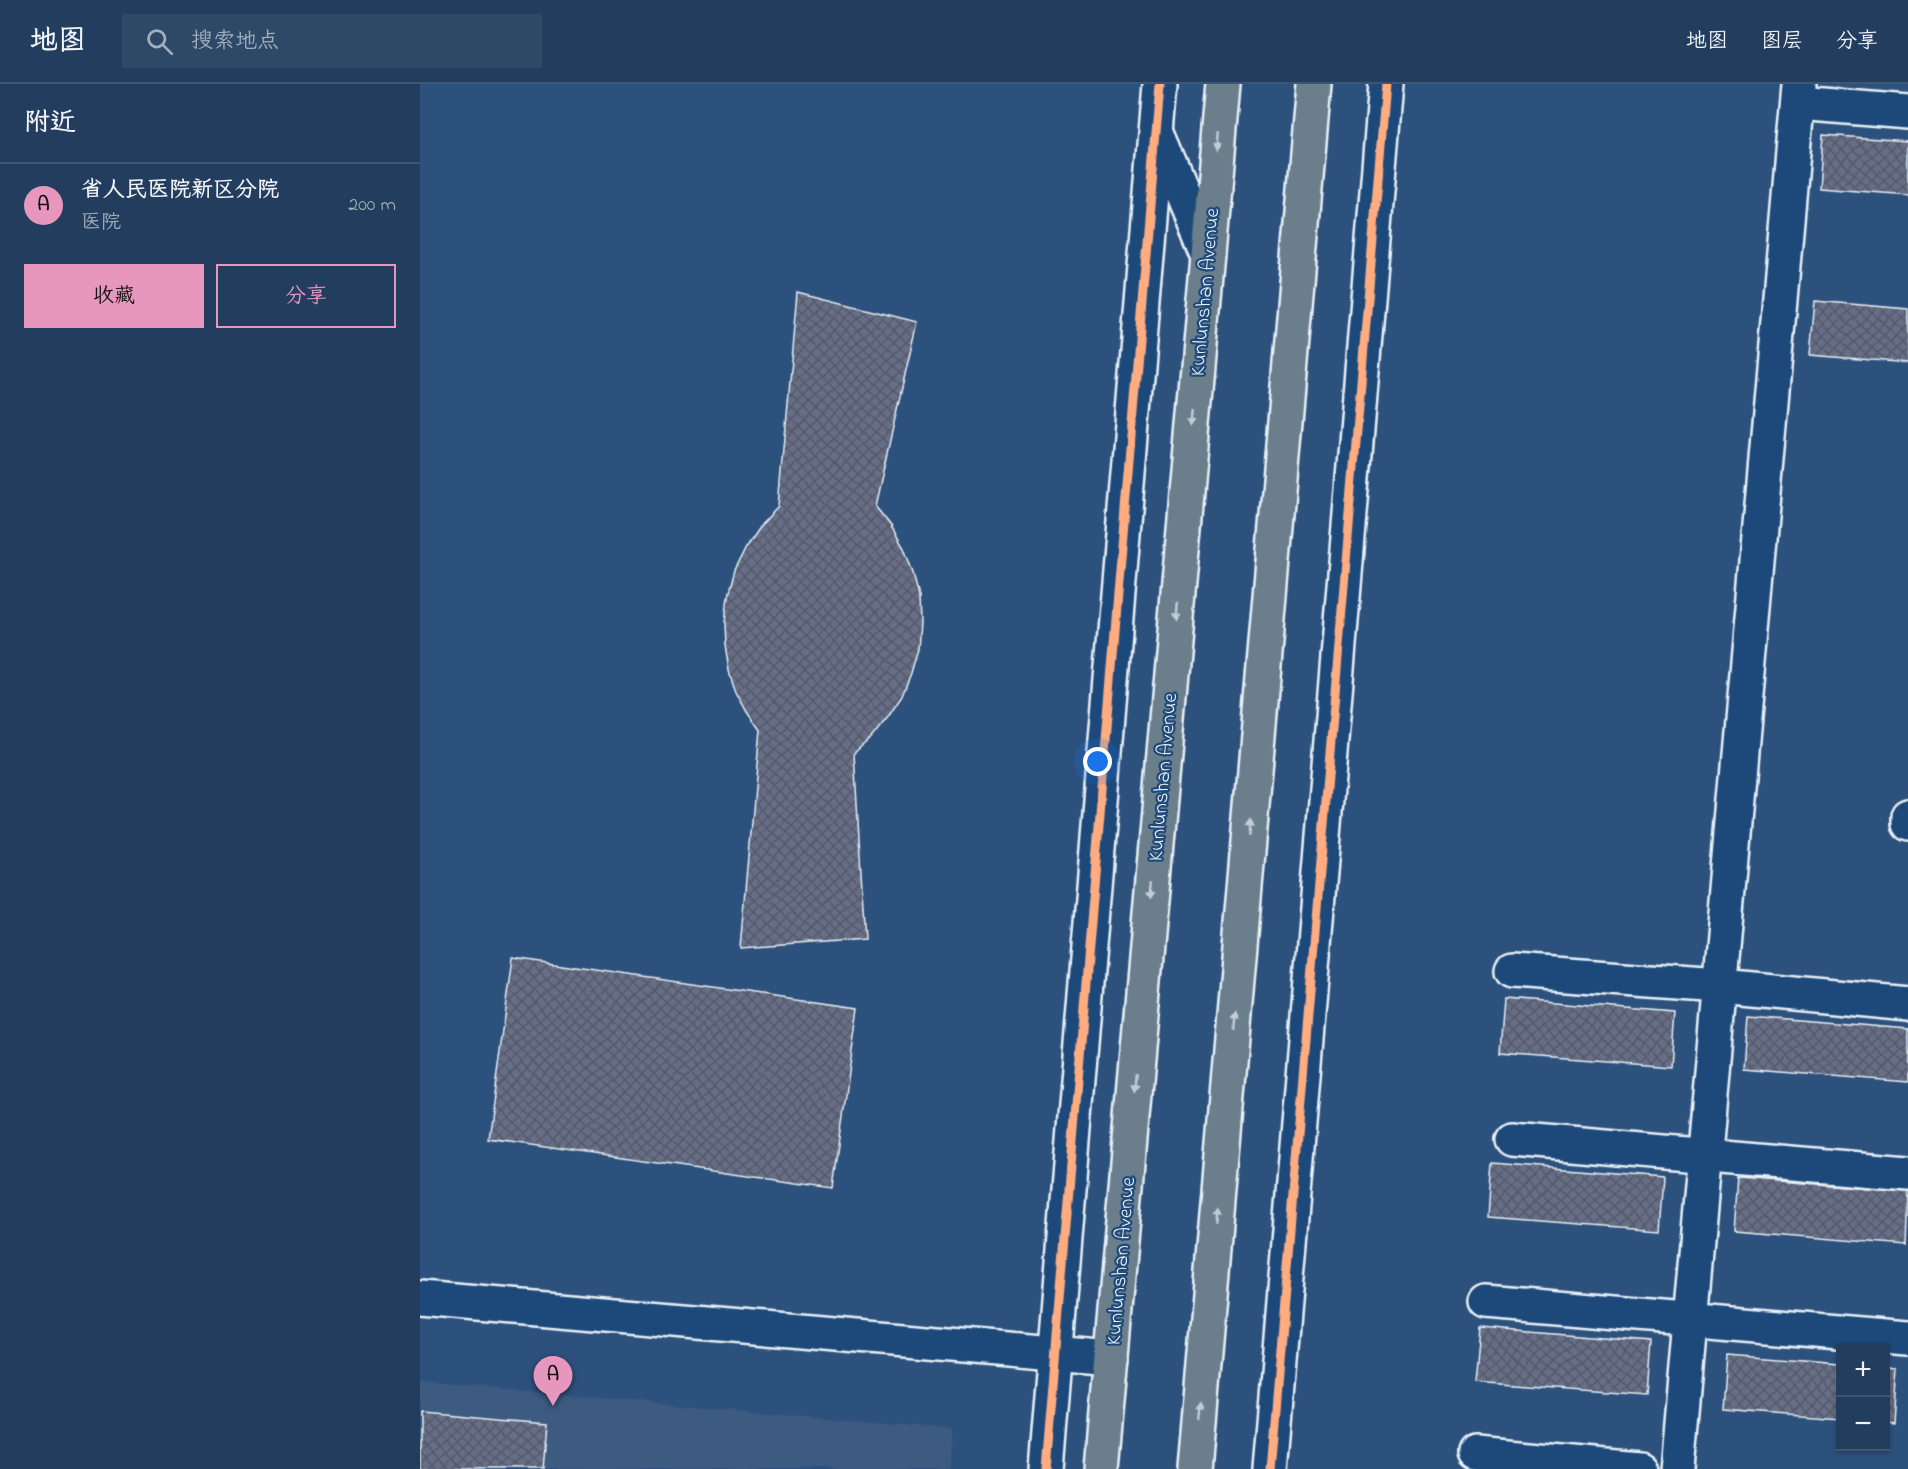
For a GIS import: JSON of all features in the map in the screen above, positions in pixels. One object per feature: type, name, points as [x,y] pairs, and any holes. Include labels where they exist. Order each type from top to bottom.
[{"type":"main road","name":"Kunlunshan Avenue","points":[[1101,1469],[1222,84]]},
{"type":"main road","points":[[1195,1469],[1314,84]]},
{"type":"street","points":[[1046,1469],[1160,84]]},
{"type":"street","points":[[1270,1469],[1386,84]]},
{"type":"street","points":[[1677,1469],[1798,93],[1908,112]]},
{"type":"street","points":[[1156,132],[1208,254]]},
{"type":"street","points":[[1908,816],[1908,824]]},
{"type":"street","points":[[1512,971],[1720,986],[1908,1004]]},
{"type":"street","points":[[1512,1139],[1908,1173]]},
{"type":"street","points":[[420,1298],[1111,1358]]},
{"type":"street","points":[[1486,1302],[1908,1338]]},
{"type":"street","points":[[1474,1454],[1639,1469]]},
{"type":"shaded area","points":[[420,1382],[952,1429],[949,1469],[420,1469]]},
{"type":"building","points":[[1823,135],[1908,141],[1908,195],[1819,188]]},
{"type":"building","points":[[798,292],[917,322],[875,506],[891,526],[904,548],[913,573],[919,597],[918,649],[902,696],[872,737],[854,753],[865,939],[741,948],[760,730],[736,691],[729,669],[724,623],[727,597],[734,571],[761,525],[779,506]]},
{"type":"building","points":[[1815,301],[1908,309],[1908,363],[1810,355]]},
{"type":"building","points":[[513,958],[858,1008],[833,1188],[488,1139]]},
{"type":"building","points":[[1504,999],[1675,1013],[1671,1066],[1500,1053]]},
{"type":"building","points":[[1748,1016],[1908,1029],[1908,1082],[1744,1069]]},
{"type":"building","points":[[1492,1163],[1663,1177],[1659,1230],[1488,1217]]},
{"type":"building","points":[[1738,1178],[1908,1191],[1906,1245],[1734,1231]]},
{"type":"building","points":[[1480,1328],[1651,1342],[1647,1395],[1475,1382]]},
{"type":"building","points":[[1727,1355],[1836,1364],[1836,1418],[1723,1409]]},
{"type":"building","points":[[1890,1368],[1898,1369],[1894,1423],[1890,1422]]},
{"type":"building","points":[[420,1411],[547,1422],[543,1469],[420,1469]]},
{"type":"cycle path","points":[[1046,1469],[1160,84]]},
{"type":"cycle path","points":[[1270,1469],[1386,84]]},
{"type":"place","name":"省人民医院新区分院","points":[[553,1406]]}]
